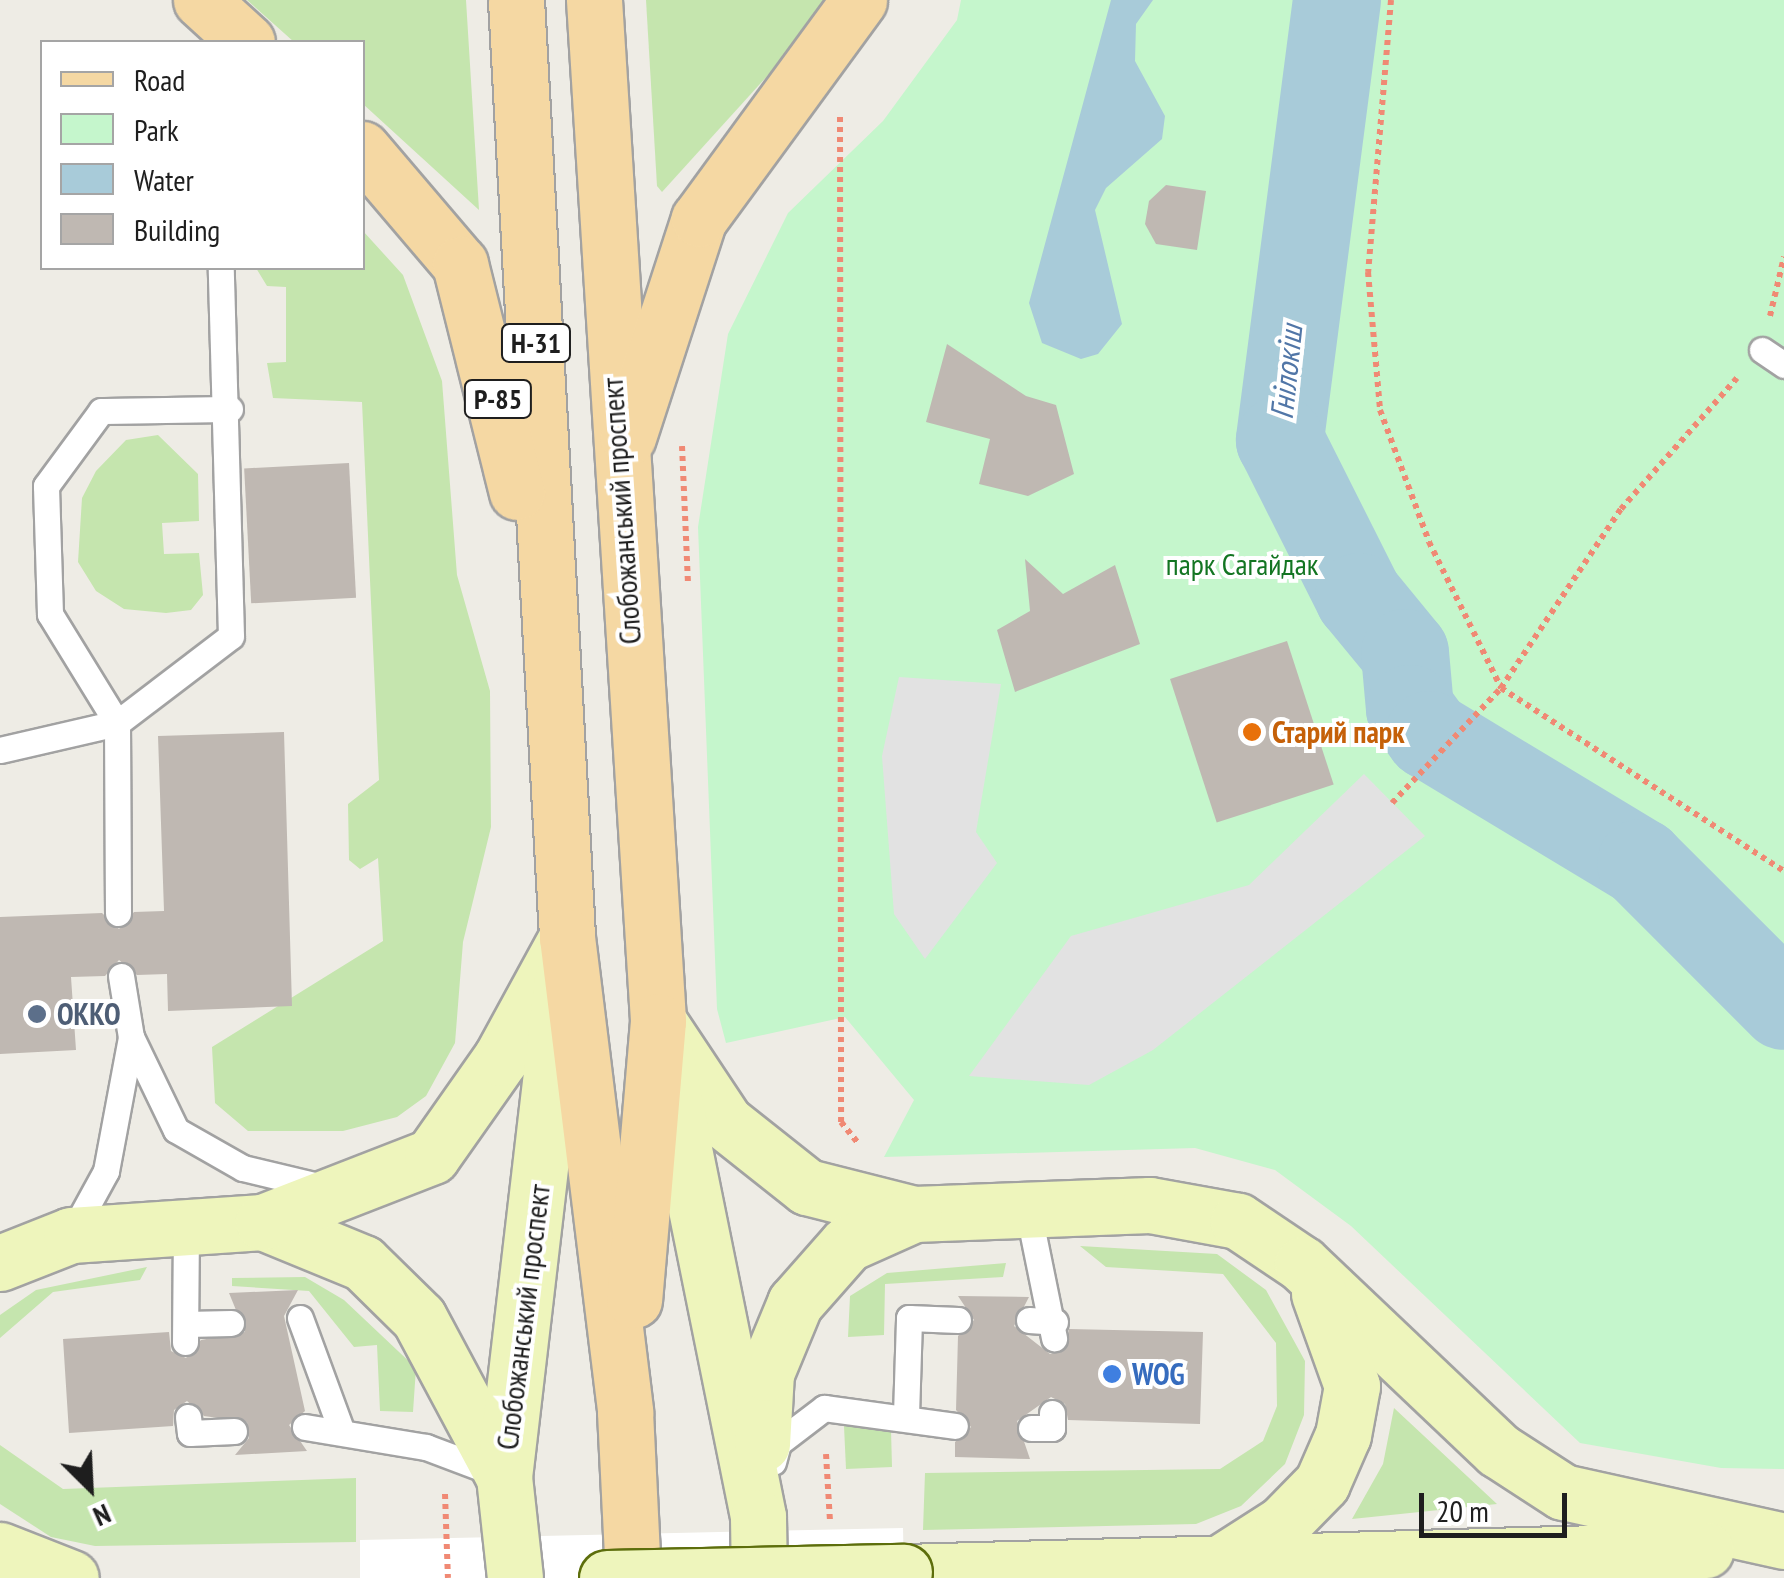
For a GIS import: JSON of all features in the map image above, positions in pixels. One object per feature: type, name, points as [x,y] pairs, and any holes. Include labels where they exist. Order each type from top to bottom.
[{"type":"main road","points":[[200,0],[245,40]]},
{"type":"main road","name":"Слобожанський проспект","points":[[516,0],[568,936],[625,1412],[633,1578]]},
{"type":"main road","name":"Слобожанський проспект","points":[[594,0],[617,474],[658,1021],[758,1517],[759,1578]]},
{"type":"main road","points":[[617,474],[699,219],[859,0]]},
{"type":"main road","name":"Р-85","points":[[365,153],[460,264],[495,381],[556,686]]},
{"type":"main road","points":[[0,1263],[71,1235],[186,1222],[264,1222],[350,1194],[432,1156],[501,1058],[568,936]]},
{"type":"main road","name":"Слобожанський проспект","points":[[515,1578],[504,1477],[568,936]]},
{"type":"main road","points":[[658,1021],[747,1146],[807,1187],[914,1214],[1197,1208],[1238,1221],[1302,1264],[1460,1418],[1564,1492],[1784,1544]]},
{"type":"main road","name":"Слобожанський проспект","points":[[625,1412],[658,1021]]},
{"type":"main road","points":[[758,1517],[766,1372],[795,1302],[847,1244],[914,1214]]},
{"type":"main road","points":[[264,1222],[363,1264],[419,1318],[504,1477]]},
{"type":"main road","points":[[1210,1569],[1284,1523],[1322,1483],[1342,1435],[1352,1386],[1343,1344],[1302,1264]]},
{"type":"main road","points":[[607,1578],[1210,1569],[1784,1544]]},
{"type":"main road","points":[[0,1550],[71,1578]]},
{"type":"lane","points":[[0,750],[117,723],[231,636],[230,409],[221,270]]},
{"type":"lane","points":[[1762,350],[1784,366]]},
{"type":"lane","points":[[118,912],[117,723],[50,614],[46,486],[101,411],[230,409]]},
{"type":"lane","points":[[121,976],[130,1037],[176,1130],[200,1150],[350,1194]]},
{"type":"lane","points":[[71,1235],[106,1171],[130,1037]]},
{"type":"lane","points":[[1028,1210],[1054,1330],[1028,1320]]},
{"type":"lane","points":[[186,1222],[185,1333],[231,1323]]},
{"type":"lane","points":[[300,1318],[340,1427]]},
{"type":"lane","points":[[906,1415],[910,1318],[958,1320]]},
{"type":"lane","points":[[758,1517],[778,1444],[824,1408],[906,1415],[956,1426]]},
{"type":"lane","points":[[1030,1428],[1052,1428],[1052,1413]]},
{"type":"lane","points":[[188,1416],[190,1433],[234,1431]]},
{"type":"lane","points":[[306,1427],[340,1427],[504,1477]]},
{"type":"path","points":[[1391,0],[1368,272],[1380,410],[1430,542],[1501,688],[1784,871]]},
{"type":"path","points":[[840,105],[841,1122],[859,1144]]},
{"type":"path","points":[[1392,803],[1501,688],[1622,508],[1762,350],[1784,257]]},
{"type":"path","points":[[682,440],[688,596]]},
{"type":"path","points":[[824,1408],[831,1540]]},
{"type":"path","points":[[444,1483],[448,1578]]},
{"type":"green space","points":[[247,0],[466,0],[479,210],[365,106],[365,40],[292,40]]},
{"type":"green space","points":[[646,0],[836,0],[662,192],[657,186]]},
{"type":"green space","name":"парк Сагайдак","points":[[961,0],[1784,0],[1784,1469],[1721,1468],[1580,1443],[1351,1226],[1275,1170],[1195,1148],[884,1157],[914,1100],[845,1017],[726,1043],[717,1009],[698,527],[728,334],[788,213],[883,121],[957,20]]},
{"type":"green space","points":[[365,233],[403,275],[442,381],[457,575],[490,691],[491,827],[463,942],[455,1043],[426,1096],[397,1117],[343,1131],[248,1131],[215,1103],[212,1047],[383,941],[378,858],[360,869],[349,860],[348,804],[379,780],[362,402],[273,398],[267,363],[286,362],[286,287],[267,286],[257,270],[365,270]]},
{"type":"green space","points":[[158,435],[198,474],[199,521],[162,523],[164,554],[199,553],[203,595],[191,610],[166,613],[124,609],[96,591],[78,562],[82,498],[96,471],[126,440]]},
{"type":"green space","points":[[1080,1246],[1217,1254],[1266,1290],[1305,1361],[1304,1415],[1285,1464],[1241,1506],[1196,1524],[923,1530],[925,1473],[1220,1469],[1263,1441],[1277,1406],[1276,1343],[1223,1274],[1106,1267]]},
{"type":"green space","points":[[1006,1263],[1003,1277],[885,1284],[884,1335],[848,1337],[850,1296],[887,1273]]},
{"type":"green space","points":[[147,1267],[140,1280],[53,1292],[0,1338],[0,1315],[36,1290]]},
{"type":"green space","points":[[305,1277],[344,1300],[416,1368],[413,1412],[380,1411],[377,1345],[354,1347],[309,1291],[232,1286],[232,1278]]},
{"type":"green space","points":[[1394,1408],[1497,1504],[1352,1519],[1383,1464]]},
{"type":"green space","points":[[844,1426],[891,1430],[892,1467],[846,1469]]},
{"type":"green space","points":[[0,1445],[63,1489],[356,1478],[356,1542],[95,1546],[51,1537],[0,1504]]},
{"type":"shaded area","points":[[899,677],[1001,684],[976,832],[997,863],[925,959],[894,914],[882,756]]},
{"type":"shaded area","points":[[1364,774],[1425,836],[1153,1050],[1089,1085],[969,1076],[1071,936],[1249,885]]},
{"type":"water","points":[[1111,0],[1153,0],[1136,24],[1135,61],[1165,116],[1162,139],[1106,188],[1095,210],[1122,324],[1098,354],[1081,359],[1042,343],[1029,303]]},
{"type":"pier","points":[[903,1528],[904,1578],[360,1578],[360,1540]]},
{"type":"building","points":[[1166,185],[1206,191],[1197,250],[1156,244],[1145,224],[1149,201]]},
{"type":"building","points":[[947,344],[1026,396],[1056,405],[1074,474],[1028,496],[979,484],[990,439],[926,422]]},
{"type":"building","points":[[349,463],[356,598],[251,603],[244,468]]},
{"type":"building","points":[[1025,559],[1063,594],[1115,565],[1140,644],[1015,692],[997,630],[1030,611]]},
{"type":"building","name":"Старий парк","points":[[1287,641],[1334,785],[1217,823],[1170,679]]},
{"type":"building","points":[[284,732],[292,1006],[168,1011],[167,974],[137,975],[119,960],[105,976],[71,977],[76,1050],[0,1054],[0,917],[102,913],[119,929],[134,912],[164,911],[158,736]]},
{"type":"building","points":[[298,1290],[284,1316],[305,1411],[289,1425],[307,1451],[235,1455],[249,1438],[247,1422],[204,1416],[187,1401],[174,1410],[173,1426],[69,1433],[63,1339],[169,1332],[171,1351],[186,1358],[201,1340],[245,1332],[229,1293]]},
{"type":"building","points":[[958,1296],[1029,1297],[1014,1326],[1050,1354],[1065,1349],[1069,1329],[1203,1332],[1200,1424],[1068,1420],[1065,1404],[1051,1397],[1017,1421],[1030,1459],[955,1457],[955,1442],[971,1427],[956,1410],[958,1336],[974,1320]]},
{"type":"waterway","name":"Гнілокіш","points":[[1337,0],[1280,440],[1359,597],[1405,653],[1410,709],[1429,735],[1641,863],[1784,1006]]},
{"type":"place","name":"Старий парк","points":[[1252,732]]},
{"type":"place","name":"ОККО","points":[[37,1014]]},
{"type":"place","name":"WOG","points":[[1112,1374]]}]
